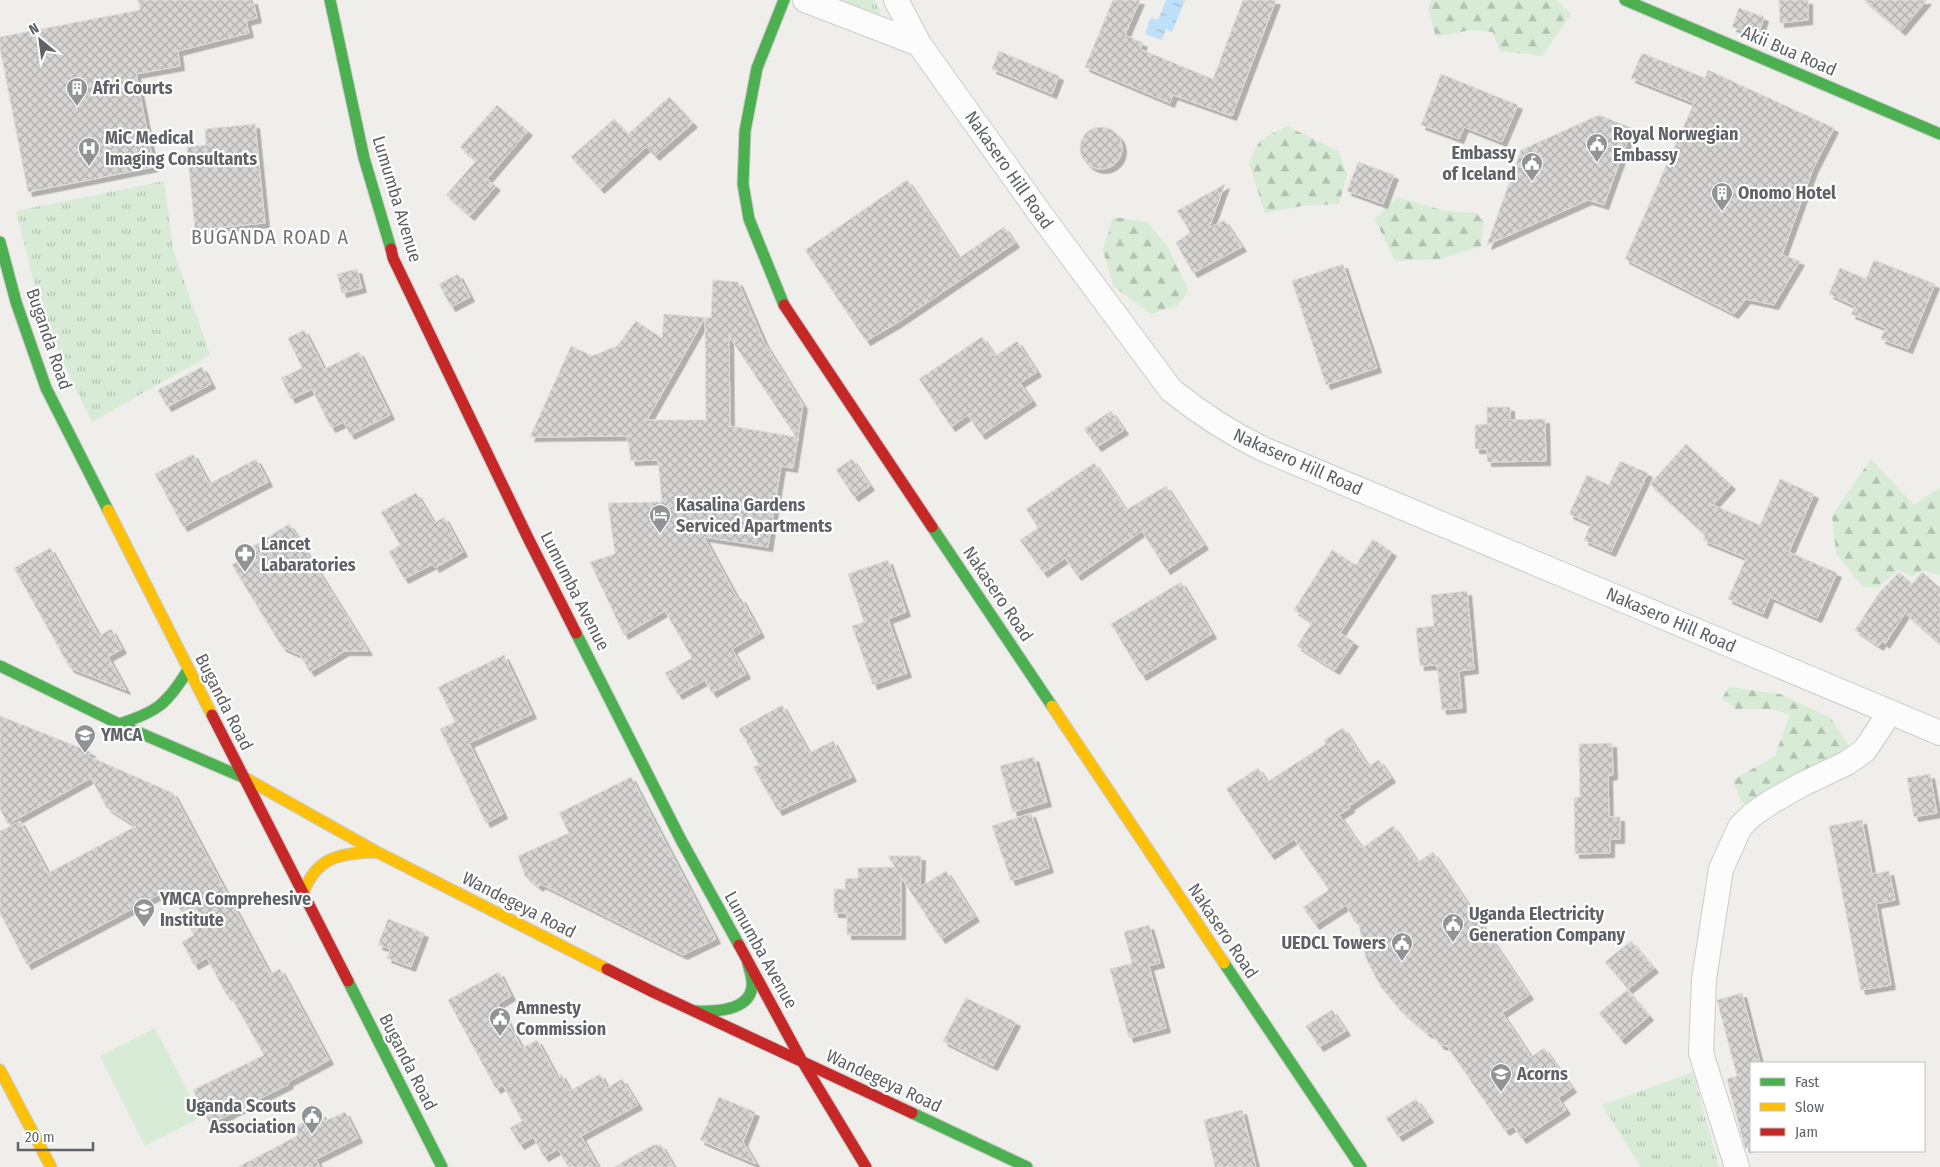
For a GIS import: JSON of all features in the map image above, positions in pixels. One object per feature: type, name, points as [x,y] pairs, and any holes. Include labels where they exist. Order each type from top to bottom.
[{"type":"street","name":"Lumumba Avenue","points":[[330,0],[364,158],[393,258],[528,538],[676,830],[802,1061],[866,1167]]},
{"type":"street","name":"Nakasero Road","points":[[784,0],[757,68],[745,131],[743,184],[749,219],[783,304],[1361,1167]]},
{"type":"street","points":[[805,0],[919,44]]},
{"type":"street","name":"Nakasero Hill Road","points":[[896,0],[919,44],[1040,215],[1170,390],[1196,410],[1228,432],[1263,449],[1940,733]]},
{"type":"street","name":"Akii Bua Road","points":[[1625,0],[1940,134]]},
{"type":"street","name":"Buganda Road","points":[[0,242],[16,302],[46,388],[442,1167]]},
{"type":"street","name":"Wandegeya Road","points":[[0,666],[119,724],[242,776],[377,852],[695,1011],[1027,1167]]},
{"type":"street","points":[[119,724],[147,715],[159,708],[172,695],[188,670]]},
{"type":"street","points":[[1737,1167],[1701,1053],[1704,979],[1721,870],[1740,828],[1752,815],[1801,785],[1847,763],[1864,750],[1890,712]]},
{"type":"street","points":[[302,893],[306,881],[329,859],[344,853],[377,852]]},
{"type":"street","points":[[695,1011],[713,1012],[724,1010],[745,1000],[751,992],[752,982],[748,963]]},
{"type":"street","points":[[0,1070],[51,1167]]},
{"type":"green space","points":[[838,0],[874,0],[881,13],[872,15]]},
{"type":"green space","points":[[1431,0],[1556,0],[1571,14],[1542,56],[1500,51],[1493,32],[1470,30],[1436,37],[1428,10]]},
{"type":"green space","points":[[1287,126],[1339,152],[1347,175],[1339,204],[1302,206],[1265,213],[1249,163],[1260,140]]},
{"type":"green space","points":[[164,181],[173,249],[210,355],[92,422],[44,323],[16,211]]},
{"type":"green space","points":[[1397,197],[1445,211],[1476,213],[1484,221],[1481,246],[1440,259],[1395,261],[1375,219]]},
{"type":"green space","points":[[1113,217],[1147,222],[1168,247],[1189,292],[1176,306],[1151,314],[1113,286],[1103,250]]},
{"type":"green space","points":[[1871,459],[1914,505],[1940,487],[1940,575],[1922,570],[1912,577],[1899,570],[1878,587],[1863,587],[1836,553],[1832,516]]},
{"type":"green space","points":[[1729,687],[1780,694],[1831,718],[1849,746],[1842,762],[1752,804],[1742,803],[1733,780],[1775,756],[1790,714],[1770,709],[1736,709],[1722,698]]},
{"type":"green space","points":[[155,1028],[201,1117],[145,1146],[100,1056]]},
{"type":"green space","points":[[1693,1072],[1719,1167],[1641,1167],[1602,1105]]},
{"type":"water","points":[[1166,0],[1185,0],[1172,32],[1166,29],[1162,40],[1145,34],[1151,18],[1158,20]]},
{"type":"building","name":"Afri Courts","points":[[138,0],[253,0],[257,18],[246,21],[249,33],[178,51],[180,66],[136,74],[154,167],[28,192],[0,48],[0,37],[140,10]]},
{"type":"building","points":[[1113,0],[1140,0],[1125,35],[1143,43],[1140,49],[1213,79],[1243,0],[1276,0],[1232,116],[1173,95],[1170,103],[1085,67]]},
{"type":"building","points":[[1779,0],[1808,0],[1808,20],[1780,23]]},
{"type":"building","points":[[1864,0],[1927,0],[1901,31]]},
{"type":"building","points":[[1739,8],[1764,17],[1758,36],[1732,27]]},
{"type":"building","points":[[999,51],[1059,76],[1052,94],[992,69]]},
{"type":"building","name":"Onomo Hotel","points":[[1642,53],[1705,78],[1708,70],[1834,128],[1813,169],[1782,255],[1800,261],[1774,305],[1746,299],[1734,314],[1625,259],[1694,103],[1631,78]]},
{"type":"building","points":[[1441,74],[1518,105],[1502,142],[1464,127],[1459,139],[1421,125]]},
{"type":"building","points":[[669,97],[693,123],[655,156],[646,147],[600,189],[571,157],[614,119],[628,134]]},
{"type":"building","points":[[497,105],[528,131],[487,179],[496,186],[470,216],[446,195],[476,161],[460,147]]},
{"type":"building","points":[[1599,115],[1632,128],[1604,205],[1588,200],[1487,245],[1521,150]]},
{"type":"building","points":[[255,124],[265,223],[195,230],[187,147],[206,145],[205,129]]},
{"type":"building","points":[[1101,127],[1116,133],[1122,148],[1116,163],[1101,169],[1086,163],[1080,148],[1086,133]]},
{"type":"building","points":[[1358,162],[1394,175],[1383,204],[1347,191]]},
{"type":"building","points":[[907,180],[959,258],[1004,227],[1015,243],[897,323],[866,341],[805,250]]},
{"type":"building","points":[[1225,184],[1209,228],[1224,220],[1242,247],[1193,273],[1176,243],[1190,232],[1177,211]]},
{"type":"building","points":[[1874,260],[1935,284],[1908,349],[1881,339],[1885,328],[1851,314],[1855,306],[1829,294],[1840,268],[1866,279]]},
{"type":"building","points":[[1343,264],[1377,368],[1326,385],[1292,281]]},
{"type":"building","points":[[357,269],[362,288],[342,293],[337,274]]},
{"type":"building","points":[[458,274],[470,297],[451,307],[439,284]]},
{"type":"building","points":[[713,280],[738,282],[764,342],[803,405],[793,468],[781,466],[768,547],[704,537],[738,600],[741,598],[760,633],[732,649],[746,674],[712,693],[705,680],[678,695],[665,673],[692,658],[665,611],[624,635],[590,562],[615,554],[608,503],[662,502],[658,460],[631,461],[627,436],[530,437],[571,346],[592,356],[617,346],[636,321],[662,338],[664,314],[711,318]],"holes":[[[705,318],[706,420],[647,420]],[[729,336],[796,437],[730,426]]]},
{"type":"building","points":[[304,330],[324,369],[359,352],[390,415],[350,435],[344,422],[331,428],[312,389],[291,399],[281,378],[302,368],[288,338]]},
{"type":"building","points":[[982,337],[995,356],[1017,341],[1037,372],[1020,383],[1032,401],[981,435],[968,415],[951,427],[919,379]]},
{"type":"building","points":[[202,367],[211,384],[167,407],[158,390]]},
{"type":"building","points":[[1487,407],[1510,407],[1510,420],[1545,419],[1546,461],[1487,462],[1487,449],[1475,449],[1475,425],[1487,424]]},
{"type":"building","points":[[1111,411],[1124,430],[1097,447],[1084,429]]},
{"type":"building","points":[[1686,444],[1731,485],[1713,505],[1760,525],[1780,479],[1814,494],[1789,552],[1837,573],[1817,618],[1770,597],[1763,614],[1728,599],[1746,558],[1703,540],[1705,535],[1650,484]]},
{"type":"building","points":[[193,454],[209,484],[256,459],[268,482],[183,527],[155,474]]},
{"type":"building","points":[[852,459],[870,486],[854,497],[836,470]]},
{"type":"building","points":[[1620,461],[1648,473],[1611,552],[1584,540],[1591,524],[1569,514],[1587,475],[1609,485]]},
{"type":"building","points":[[1094,463],[1126,510],[1166,486],[1204,545],[1166,570],[1142,531],[1077,576],[1065,558],[1043,573],[1020,540],[1038,528],[1026,509]]},
{"type":"building","points":[[416,493],[434,523],[444,517],[463,552],[435,568],[433,564],[404,579],[389,552],[400,545],[381,512]]},
{"type":"building","points":[[289,524],[368,651],[345,651],[310,672],[300,655],[282,647],[232,565],[247,556],[244,552]]},
{"type":"building","points":[[1373,539],[1392,552],[1340,633],[1354,642],[1335,670],[1297,646],[1312,622],[1294,610],[1332,550],[1356,565]]},
{"type":"building","points":[[50,548],[99,636],[111,629],[122,649],[108,657],[126,690],[70,668],[14,568]]},
{"type":"building","points":[[888,560],[906,612],[888,619],[907,673],[873,685],[852,626],[864,622],[848,574]]},
{"type":"building","points":[[1899,572],[1912,584],[1922,572],[1940,588],[1940,644],[1905,613],[1885,644],[1882,641],[1879,646],[1855,630],[1879,593]]},
{"type":"building","points":[[1181,582],[1212,634],[1142,676],[1111,624]]},
{"type":"building","points":[[1467,591],[1474,669],[1459,671],[1462,708],[1442,710],[1437,665],[1420,666],[1416,628],[1434,626],[1431,595]]},
{"type":"building","points":[[504,655],[532,714],[469,743],[503,814],[486,823],[440,729],[455,722],[438,687]]},
{"type":"building","points":[[782,705],[809,753],[833,741],[852,777],[778,811],[753,767],[759,765],[739,729]]},
{"type":"building","points":[[0,716],[91,752],[88,756],[173,793],[270,974],[280,969],[329,1060],[288,1082],[289,1084],[210,1124],[193,1090],[264,1055],[230,995],[227,996],[207,958],[194,965],[182,942],[194,935],[169,889],[27,965],[0,913],[0,831],[20,821],[48,873],[136,826],[107,808],[91,778],[8,824],[0,809]]},
{"type":"building","points":[[1343,728],[1368,766],[1379,760],[1391,778],[1349,806],[1350,808],[1339,815],[1362,848],[1393,826],[1418,862],[1433,852],[1529,995],[1502,1013],[1531,1057],[1544,1048],[1572,1088],[1558,1098],[1566,1110],[1522,1139],[1513,1126],[1505,1131],[1447,1046],[1440,1045],[1432,1034],[1427,1033],[1400,1010],[1381,987],[1366,959],[1359,925],[1355,922],[1346,905],[1315,925],[1303,907],[1329,890],[1294,839],[1270,855],[1226,789],[1258,768],[1267,782],[1326,744],[1324,740]]},
{"type":"building","points":[[1612,743],[1613,775],[1608,776],[1609,817],[1620,817],[1620,839],[1610,839],[1610,853],[1575,854],[1574,798],[1580,797],[1579,744]]},
{"type":"building","points":[[1034,757],[1047,802],[1013,812],[1000,766]]},
{"type":"building","points":[[1930,774],[1937,813],[1914,817],[1907,778]]},
{"type":"building","points":[[631,777],[716,939],[683,955],[541,884],[539,887],[525,876],[518,856],[569,833],[559,813]]},
{"type":"building","points":[[1031,813],[1049,868],[1011,881],[992,826]]},
{"type":"building","points":[[1862,820],[1872,874],[1889,871],[1895,900],[1876,904],[1891,985],[1861,990],[1829,826]]},
{"type":"building","points":[[888,856],[921,856],[920,887],[946,871],[975,917],[941,939],[901,877],[901,935],[847,935],[847,913],[834,913],[834,889],[845,889],[845,879],[858,878],[858,868],[895,867]]},
{"type":"building","points":[[388,919],[424,933],[411,967],[387,958],[390,949],[378,945]]},
{"type":"building","points":[[1149,925],[1160,963],[1149,966],[1166,1028],[1129,1038],[1110,969],[1132,963],[1124,932]]},
{"type":"building","points":[[1631,941],[1654,968],[1628,989],[1605,962]]},
{"type":"building","points":[[499,972],[511,996],[498,1004],[522,1048],[537,1040],[557,1077],[561,1074],[570,1091],[600,1074],[607,1088],[622,1079],[638,1105],[581,1136],[598,1167],[568,1167],[558,1149],[544,1157],[533,1137],[520,1145],[510,1128],[522,1121],[503,1085],[496,1089],[448,1000]]},
{"type":"building","points":[[1627,990],[1649,1016],[1621,1040],[1599,1013]]},
{"type":"building","points":[[1742,993],[1760,1062],[1750,1062],[1750,1147],[1745,1148],[1727,1079],[1737,1076],[1717,1000]]},
{"type":"building","points":[[966,998],[1016,1022],[993,1066],[943,1041]]},
{"type":"building","points":[[1332,1010],[1346,1031],[1319,1047],[1306,1026]]},
{"type":"building","points":[[719,1097],[755,1112],[743,1142],[756,1164],[700,1140]]},
{"type":"building","points":[[1416,1099],[1429,1118],[1398,1137],[1386,1118]]},
{"type":"building","points":[[1242,1110],[1256,1167],[1215,1167],[1204,1120]]},
{"type":"building","points":[[345,1112],[358,1138],[316,1159],[320,1167],[238,1167],[297,1136],[293,1128],[321,1113],[325,1121]]},
{"type":"building","points":[[653,1145],[661,1145],[674,1167],[614,1167]]},
{"type":"traffic: fast","points":[[330,0],[364,158],[391,249]]},
{"type":"traffic: fast","points":[[784,0],[757,68],[745,131],[743,184],[749,219],[784,305]]},
{"type":"traffic: fast","points":[[1625,0],[1940,134]]},
{"type":"traffic: fast","points":[[0,242],[16,302],[46,388],[108,510]]},
{"type":"traffic: fast","points":[[932,527],[1052,706]]},
{"type":"traffic: fast","points":[[576,633],[680,838],[739,945]]},
{"type":"traffic: fast","points":[[0,666],[119,724],[247,779]]},
{"type":"traffic: fast","points":[[119,724],[152,711],[160,705],[174,691],[188,670]]},
{"type":"traffic: fast","points":[[1224,963],[1361,1167]]},
{"type":"traffic: fast","points":[[696,1011],[721,1010],[745,1001],[752,987],[752,978],[748,964]]},
{"type":"traffic: fast","points":[[348,981],[442,1167]]},
{"type":"traffic: fast","points":[[912,1113],[1027,1167]]},
{"type":"traffic: slow","points":[[108,510],[212,715]]},
{"type":"traffic: slow","points":[[1052,706],[1224,963]]},
{"type":"traffic: slow","points":[[247,779],[377,852],[607,969]]},
{"type":"traffic: slow","points":[[303,893],[315,871],[332,859],[352,854],[377,852]]},
{"type":"traffic: slow","points":[[0,1070],[51,1167]]},
{"type":"traffic: jam","points":[[391,249],[393,258],[576,633]]},
{"type":"traffic: jam","points":[[784,305],[932,527]]},
{"type":"traffic: jam","points":[[212,715],[348,981]]},
{"type":"traffic: jam","points":[[739,945],[802,1061],[866,1167]]},
{"type":"traffic: jam","points":[[607,969],[912,1113]]},
{"type":"place","name":"Afri Courts","points":[[77,107]]},
{"type":"place","name":"Royal Norwegian Embassy","points":[[1597,163]]},
{"type":"place","name":"MiC Medical Imaging Consultants","points":[[89,167]]},
{"type":"place","name":"Embassy of Iceland","points":[[1532,182]]},
{"type":"place","name":"Onomo Hotel","points":[[1722,212]]},
{"type":"place","name":"Kasalina Gardens Serviced Apartments","points":[[660,534]]},
{"type":"place","name":"Lancet Labaratories","points":[[245,573]]},
{"type":"place","name":"YMCA","points":[[85,754]]},
{"type":"place","name":"YMCA Comprehesive Institute","points":[[144,928]]},
{"type":"place","name":"Uganda Electricity Generation Company","points":[[1453,943]]},
{"type":"place","name":"UEDCL Towers","points":[[1402,962]]},
{"type":"place","name":"Amnesty Commission","points":[[500,1037]]},
{"type":"place","name":"Acorns","points":[[1501,1093]]},
{"type":"place","name":"Uganda Scouts Association","points":[[312,1135]]},
{"type":"district","name":"BUGANDA ROAD A","points":[[270,237]]}]
